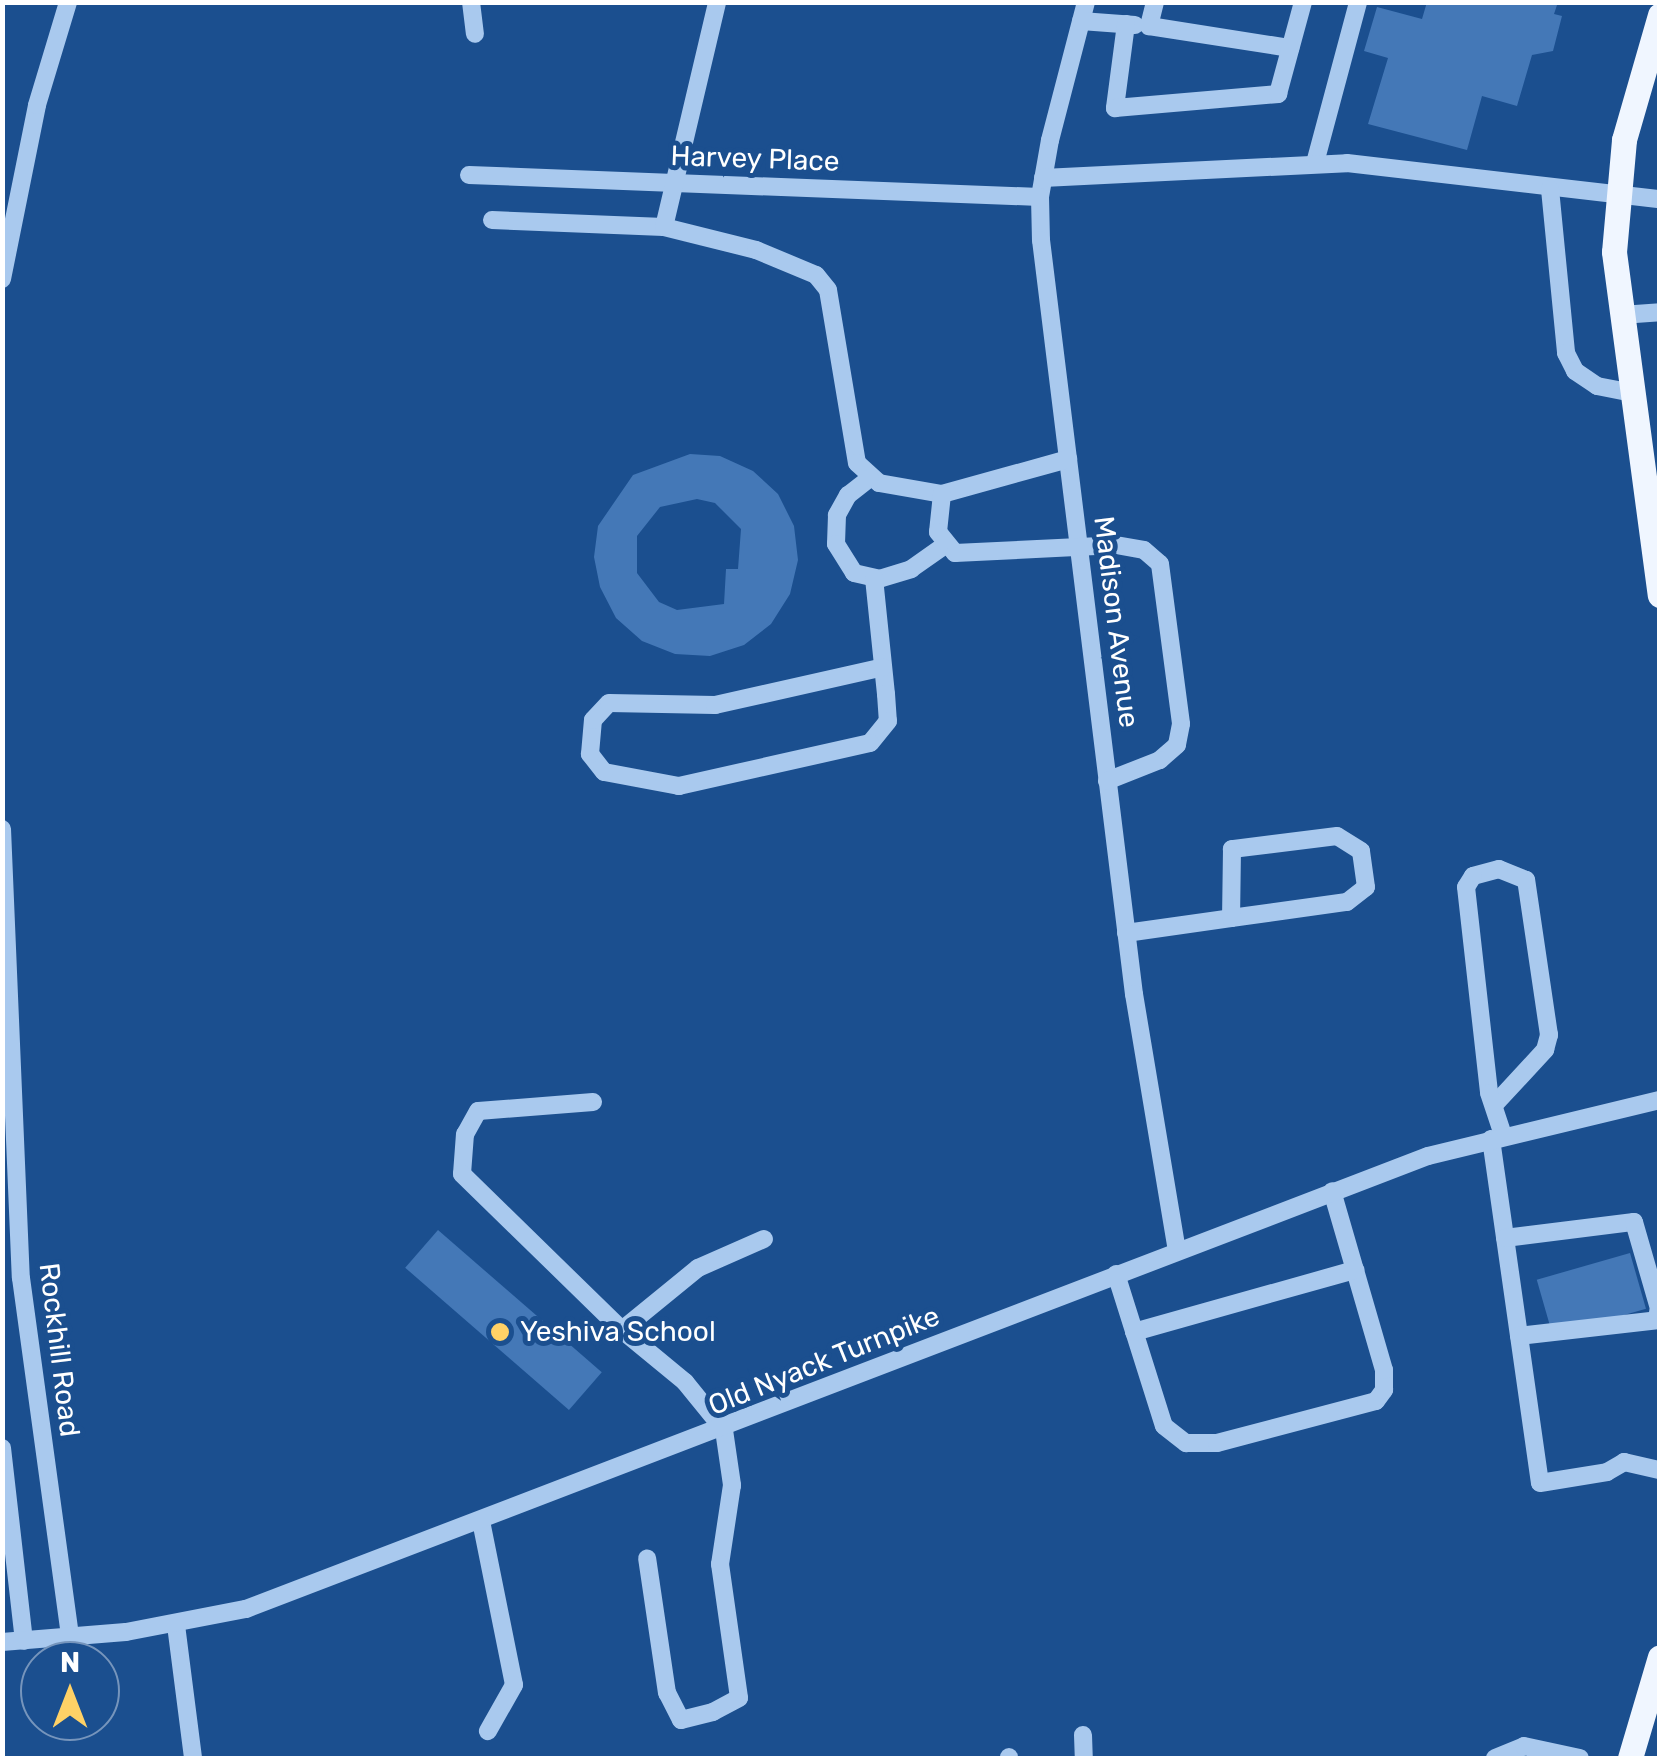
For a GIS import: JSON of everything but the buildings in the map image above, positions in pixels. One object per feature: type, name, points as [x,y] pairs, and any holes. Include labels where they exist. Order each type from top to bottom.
[{"type":"main road","points":[[1660,15],[1616,197],[1621,315],[1632,393],[1652,483],[1660,595]]},
{"type":"main road","points":[[1630,1758],[1652,1716],[1660,1657]]},
{"type":"street","points":[[2,279],[38,105],[68,2]]},
{"type":"street","points":[[472,2],[476,34]]},
{"type":"street","points":[[664,227],[671,184],[717,2]]},
{"type":"street","points":[[1150,26],[1156,2]]},
{"type":"street","points":[[1126,24],[1115,108],[1278,94],[1304,2]]},
{"type":"street","points":[[1316,163],[1358,2]]},
{"type":"street","points":[[1084,12],[1126,24],[1290,48]]},
{"type":"street","name":"Madison Avenue","points":[[1084,12],[1040,197],[1126,933],[1177,1250]]},
{"type":"street","points":[[1043,178],[1316,163],[1660,199]]},
{"type":"street","name":"Harvey Place","points":[[469,176],[1040,197]]},
{"type":"street","points":[[1550,189],[1566,353],[1575,371],[1596,386],[1632,393]]},
{"type":"street","points":[[492,220],[664,227],[756,250],[816,275],[828,290],[857,463],[870,478],[942,494],[1068,460]]},
{"type":"street","points":[[1621,315],[1660,312]]},
{"type":"street","points":[[870,478],[842,505],[836,544],[854,573],[874,578],[911,569],[950,549],[1144,550],[1160,564],[1181,724],[1177,745],[1160,760],[1108,781]]},
{"type":"street","points":[[942,494],[935,514],[950,549]]},
{"type":"street","points":[[874,578],[883,667],[888,721],[870,743],[680,786],[604,772],[590,754],[593,720],[609,703],[715,705],[883,667]]},
{"type":"street","name":"Rockhill Road","points":[[2,829],[21,1278],[70,1638]]},
{"type":"street","points":[[1126,933],[1346,902],[1366,887],[1360,851],[1337,836],[1232,849],[1231,918]]},
{"type":"street","points":[[1495,1104],[1518,1073],[1546,1050],[1549,1035],[1526,880],[1499,868],[1473,876],[1466,887],[1484,1063],[1495,1104],[1505,1238],[1540,1482],[1607,1472],[1624,1462],[1660,1470]]},
{"type":"street","points":[[1484,1063],[1518,1073]]},
{"type":"street","name":"Old Nyack Turnpike","points":[[2,1642],[70,1638],[176,1624],[246,1608],[724,1430],[1332,1191],[1497,1137],[1660,1100]]},
{"type":"street","points":[[593,1102],[478,1110],[465,1134],[462,1174],[622,1330],[685,1382],[724,1430],[732,1486],[720,1564],[738,1698],[713,1712],[681,1720],[667,1693],[647,1558]]},
{"type":"street","points":[[1116,1274],[1164,1426],[1186,1443],[1217,1444],[1376,1401],[1384,1390],[1384,1370],[1332,1191]]},
{"type":"street","points":[[1505,1238],[1634,1222],[1659,1312],[1659,1320],[1519,1336]]},
{"type":"street","points":[[622,1330],[698,1268],[764,1239]]},
{"type":"street","points":[[1134,1332],[1355,1270]]},
{"type":"street","points":[[2,1448],[24,1640]]},
{"type":"street","points":[[481,1521],[514,1685],[488,1731]]},
{"type":"street","points":[[176,1624],[193,1758]]},
{"type":"street","points":[[1082,1735],[1084,1758]]},
{"type":"street","points":[[1495,1758],[1524,1746],[1580,1758]]},
{"type":"place","name":"Yeshiva School","points":[[500,1332]]}]
